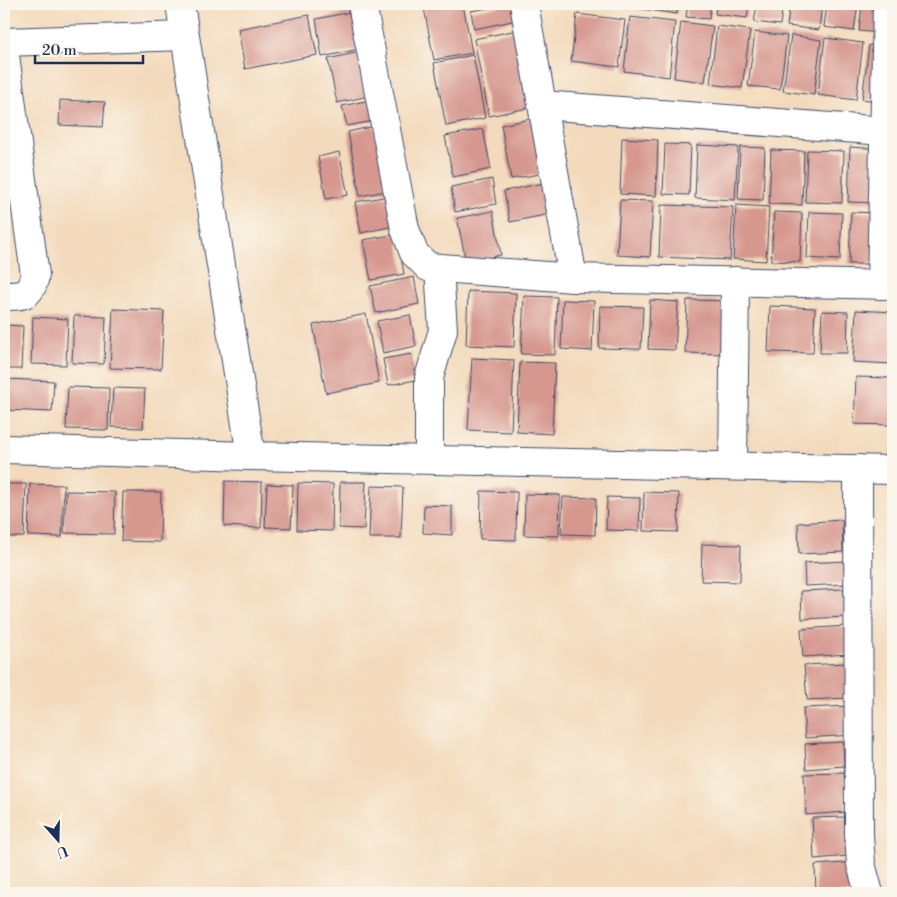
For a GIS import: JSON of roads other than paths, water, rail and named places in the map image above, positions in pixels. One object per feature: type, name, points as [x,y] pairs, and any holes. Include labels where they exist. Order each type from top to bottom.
[{"type":"street","points":[[180,4],[251,456]]},
{"type":"street","points":[[362,4],[405,229],[414,253],[428,268],[572,278],[887,285],[884,131],[887,4]]},
{"type":"street","points":[[524,4],[572,278]]},
{"type":"street","points":[[4,42],[185,36]]},
{"type":"street","points":[[4,48],[35,275],[34,286],[29,292],[21,296],[4,296]]},
{"type":"street","points":[[542,104],[884,131]]},
{"type":"street","points":[[429,459],[429,378],[443,330],[439,268]]},
{"type":"street","points":[[733,466],[735,282]]},
{"type":"street","points":[[4,449],[893,470]]},
{"type":"street","points":[[858,469],[859,835],[861,864],[868,893]]}]
